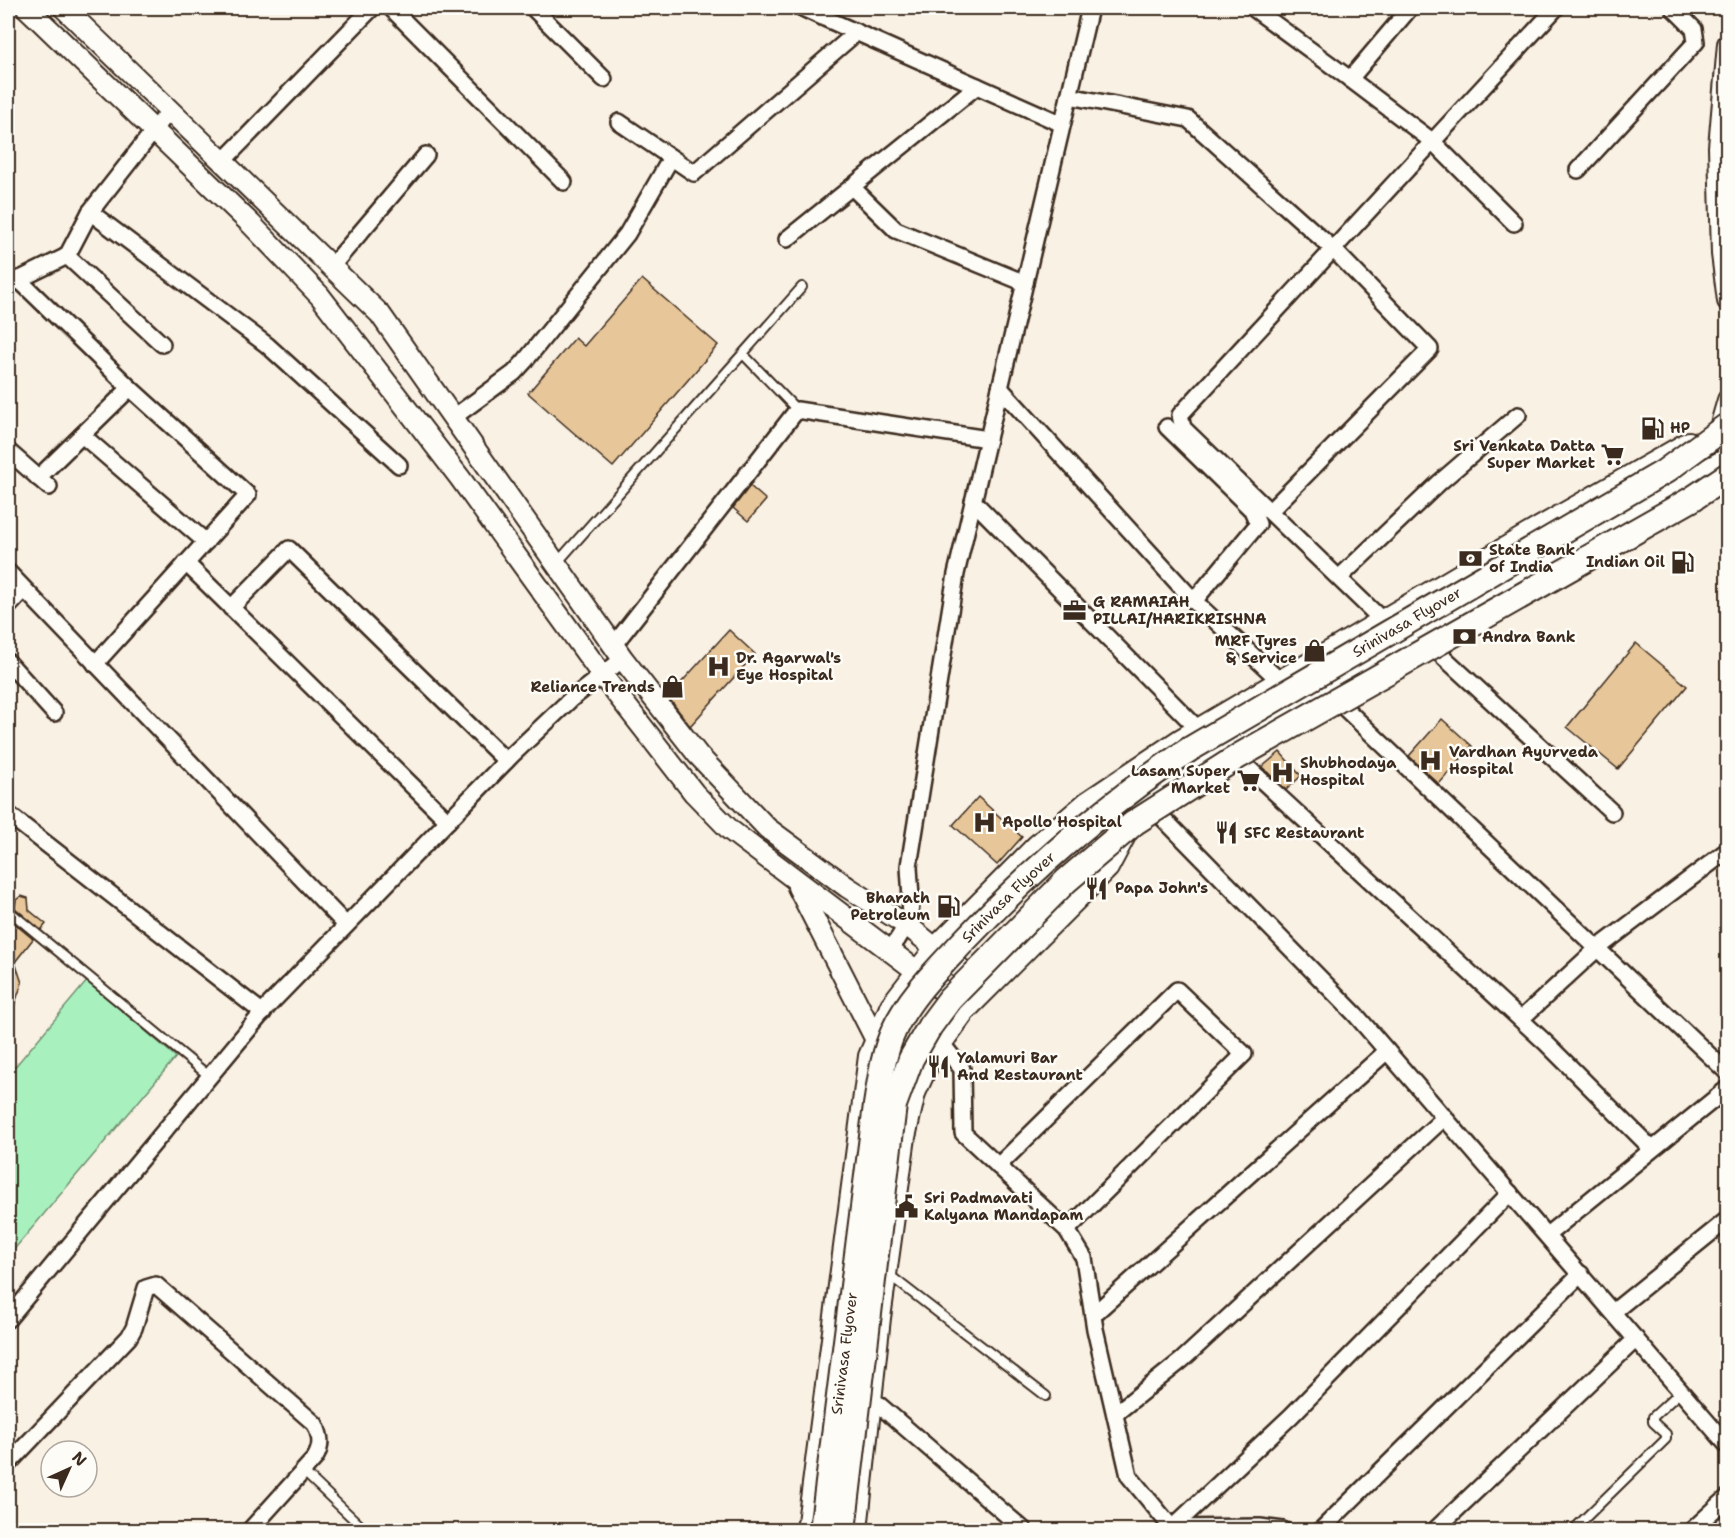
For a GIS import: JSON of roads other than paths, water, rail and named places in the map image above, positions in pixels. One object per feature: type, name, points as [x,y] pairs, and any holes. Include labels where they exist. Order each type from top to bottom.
[{"type":"main road","name":"Srinivasa Flyover","points":[[822,1530],[876,1105],[885,1052],[894,1028],[926,981],[1008,894],[1082,828],[1147,777],[1190,749],[1664,472],[1724,424]]},
{"type":"main road","name":"Srinivasa Flyover","points":[[843,1530],[894,1105],[911,1059],[950,999],[1066,881],[1134,823],[1179,793],[1338,699],[1692,499],[1728,475]]},
{"type":"street","points":[[27,8],[251,224],[320,296],[460,477],[602,675],[694,793],[730,830],[967,1009]]},
{"type":"street","points":[[63,8],[380,314],[618,652],[698,755],[767,828],[847,887],[908,926],[986,990]]},
{"type":"street","points":[[222,162],[372,8]]},
{"type":"street","points":[[392,8],[564,182]]},
{"type":"street","points":[[533,8],[604,79]]},
{"type":"street","points":[[802,8],[1062,124]]},
{"type":"street","points":[[890,950],[908,926],[911,913],[909,866],[956,574],[1090,8]]},
{"type":"street","points":[[1253,8],[1432,141],[1514,223]]},
{"type":"street","points":[[1350,79],[1410,8]]},
{"type":"street","points":[[1382,620],[1183,428],[1180,415],[1556,8]]},
{"type":"street","points":[[1578,170],[1696,42],[1694,29],[1673,8]]},
{"type":"street","points":[[619,122],[694,173],[857,32]]},
{"type":"street","points":[[1728,44],[1719,147],[1722,254],[1728,302]]},
{"type":"street","points":[[787,239],[977,86]]},
{"type":"street","points":[[1069,96],[1188,119],[1333,249],[1430,349],[1270,511]]},
{"type":"street","points":[[95,664],[248,495],[13,282],[67,256],[90,212],[170,110]]},
{"type":"street","points":[[331,267],[426,155]]},
{"type":"street","points":[[454,417],[514,373],[525,361],[627,234],[671,158]]},
{"type":"street","points":[[852,187],[896,230],[1025,283]]},
{"type":"street","points":[[90,212],[267,345],[399,465]]},
{"type":"street","points":[[67,256],[162,344]]},
{"type":"street","points":[[8,451],[43,482],[82,435],[130,388]]},
{"type":"street","points":[[1000,388],[1194,601],[1280,681]]},
{"type":"street","points":[[1728,400],[1724,424],[1728,449]]},
{"type":"street","points":[[8,1318],[263,1012],[506,761],[570,699],[602,675],[797,410],[988,439]]},
{"type":"street","points":[[1340,577],[1440,482],[1518,415]]},
{"type":"street","points":[[807,1530],[869,1056],[891,1005],[936,947],[1037,845],[1087,802],[1198,729],[1382,620],[1724,424]]},
{"type":"street","points":[[1167,427],[1252,510],[1258,524],[1194,601]]},
{"type":"street","points":[[82,435],[206,542]]},
{"type":"street","points":[[856,1530],[905,1137],[915,1093],[942,1044],[967,1009],[1108,868],[1144,800],[1226,748],[1652,499],[1728,458]]},
{"type":"street","points":[[973,501],[1198,729]]},
{"type":"street","points":[[231,608],[289,549],[506,761]]},
{"type":"street","points":[[186,563],[448,821]]},
{"type":"street","points":[[8,572],[346,925]]},
{"type":"street","points":[[8,607],[24,590]]},
{"type":"street","points":[[1420,635],[1612,812]]},
{"type":"street","points":[[8,662],[54,713]]},
{"type":"street","points":[[1326,690],[1728,1072]]},
{"type":"street","points":[[1226,748],[1521,1019],[1652,1149]]},
{"type":"street","points":[[1144,800],[1355,1014],[1728,1446]]},
{"type":"street","points":[[8,814],[263,1012]]},
{"type":"street","points":[[1521,1019],[1598,948],[1728,850]]},
{"type":"street","points":[[795,880],[876,1040]]},
{"type":"street","points":[[999,1166],[1177,990],[1244,1054],[1067,1230]]},
{"type":"street","points":[[942,1044],[962,1069],[963,1133],[1067,1230],[1084,1258],[1093,1315],[1129,1476],[1172,1528]]},
{"type":"street","points":[[1093,1315],[1387,1051]]},
{"type":"street","points":[[1547,1235],[1728,1088]]},
{"type":"street","points":[[1115,1414],[1182,1360],[1444,1117]]},
{"type":"street","points":[[1172,1528],[1291,1416],[1510,1193]]},
{"type":"street","points":[[1613,1312],[1728,1219]]},
{"type":"street","points":[[1321,1530],[1581,1274]]},
{"type":"street","points":[[8,1464],[129,1337],[146,1288],[156,1285],[315,1424],[319,1433],[320,1449],[304,1472],[250,1530]]},
{"type":"street","points":[[1436,1530],[1636,1339]]},
{"type":"street","points":[[871,1398],[1024,1530]]},
{"type":"street","points":[[1692,1530],[1728,1497]]},
{"type":"street","points":[[1172,1528],[1260,1527],[1283,1530]]},
{"type":"lane","points":[[556,564],[802,287]]},
{"type":"lane","points":[[743,354],[797,410]]},
{"type":"lane","points":[[8,910],[208,1076]]},
{"type":"lane","points":[[887,1273],[1046,1396]]},
{"type":"lane","points":[[1573,1530],[1666,1439],[1666,1434],[1652,1419],[1680,1392]]},
{"type":"lane","points":[[304,1472],[365,1530]]},
{"type":"place","name":"HP","points":[[1652,428]]},
{"type":"place","name":"Sri Venkata Datta Super Market","points":[[1613,455]]},
{"type":"place","name":"State Bank of India","points":[[1471,559]]},
{"type":"place","name":"Indian Oil","points":[[1683,562]]},
{"type":"place","name":"G RAMAIAH PILLAI/HARIKRISHNA","points":[[1075,611]]},
{"type":"place","name":"Andra Bank","points":[[1464,637]]},
{"type":"place","name":"MRF Tyres & Service","points":[[1315,650]]},
{"type":"place","name":"Dr. Agarwal's Eye Hospital","points":[[718,667]]},
{"type":"place","name":"Reliance Trends","points":[[673,687]]},
{"type":"place","name":"Vardhan Ayurveda Hospital","points":[[1431,761]]},
{"type":"place","name":"Shubhodaya Hospital","points":[[1282,772]]},
{"type":"place","name":"Lasam Super Market","points":[[1248,780]]},
{"type":"place","name":"Apollo Hospital","points":[[984,822]]},
{"type":"place","name":"SFC Restaurant","points":[[1226,833]]},
{"type":"place","name":"Papa John's","points":[[1097,888]]},
{"type":"place","name":"Bharath Petroleum","points":[[948,907]]},
{"type":"place","name":"Yalamuri Bar And Restaurant","points":[[939,1067]]},
{"type":"place","name":"Sri Padmavati Kalyana Mandapam","points":[[906,1207]]}]
